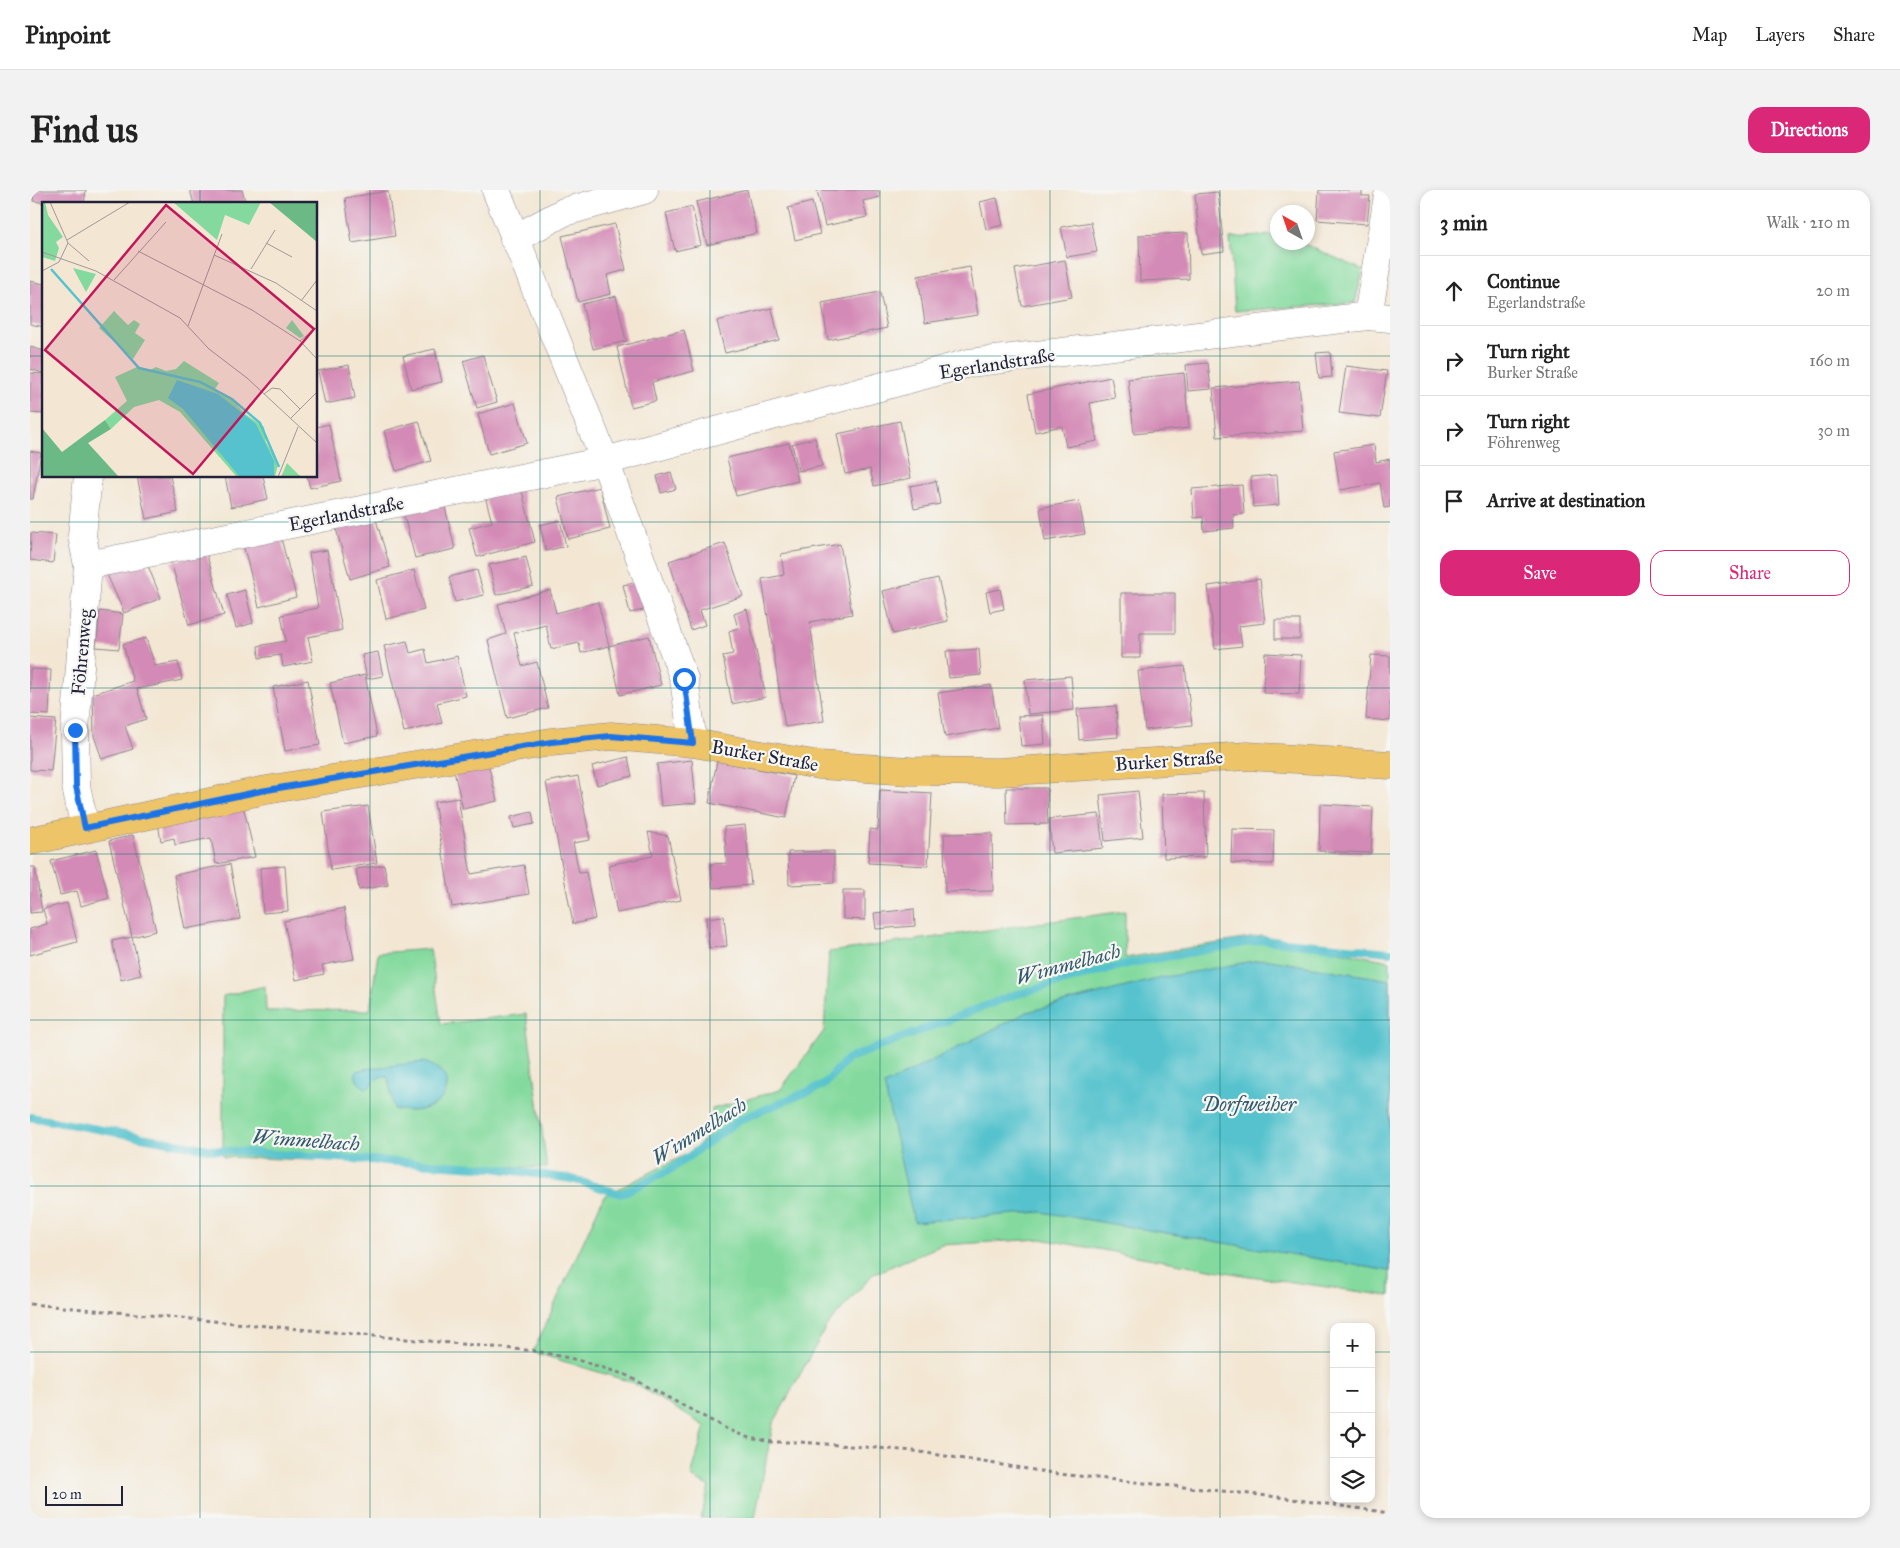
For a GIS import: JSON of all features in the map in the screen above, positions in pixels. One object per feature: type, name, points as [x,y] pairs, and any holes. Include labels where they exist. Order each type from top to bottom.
[{"type":"main road","name":"Burker Straße","points":[[30,841],[261,791],[551,742],[611,736],[693,743],[819,765],[910,771],[999,772],[1247,756],[1390,765]]},
{"type":"street","points":[[496,190],[514,239],[605,461],[684,679],[693,743]]},
{"type":"street","points":[[514,239],[564,212],[644,190]]},
{"type":"street","name":"Egerlandstraße","points":[[88,565],[605,461],[969,364],[1379,317],[1389,190]]},
{"type":"street","name":"Föhrenweg","points":[[85,828],[76,786],[75,730],[88,565],[82,536],[88,478]]},
{"type":"path","points":[[30,1304],[536,1351],[578,1360],[626,1375],[727,1429],[749,1438],[772,1442],[800,1442],[914,1451],[1059,1474],[1278,1497],[1390,1513]]},
{"type":"green space","points":[[1270,235],[1270,250],[1315,249],[1363,270],[1355,303],[1235,311],[1230,238]]},
{"type":"green space","points":[[1125,911],[1125,958],[1262,936],[1390,961],[1390,1296],[1243,1275],[1041,1239],[942,1245],[873,1274],[826,1327],[773,1424],[755,1518],[701,1518],[709,1486],[691,1477],[705,1426],[631,1382],[533,1352],[604,1196],[691,1152],[714,1130],[712,1109],[780,1090],[824,1031],[829,952]]},
{"type":"green space","points":[[430,949],[441,1024],[526,1014],[547,1168],[223,1157],[223,996],[265,986],[266,1011],[370,1010],[378,953]]},
{"type":"water","name":"Dorfweiher","points":[[1264,959],[1390,980],[1390,1271],[1042,1212],[914,1222],[884,1085],[1027,1012],[1165,977]]},
{"type":"water","points":[[423,1062],[436,1067],[443,1074],[447,1082],[446,1091],[442,1098],[434,1105],[423,1109],[409,1111],[394,1109],[388,1077],[379,1077],[367,1089],[360,1084],[355,1074],[356,1071],[364,1069]]},
{"type":"building","points":[[34,190],[86,190],[84,202],[33,201]]},
{"type":"building","points":[[190,190],[242,190],[245,202],[193,202]]},
{"type":"building","points":[[747,190],[757,233],[707,245],[696,202]]},
{"type":"building","points":[[817,190],[878,190],[880,197],[863,201],[867,217],[825,226]]},
{"type":"building","points":[[1319,190],[1362,190],[1362,196],[1370,196],[1367,224],[1317,220]]},
{"type":"building","points":[[388,191],[395,236],[352,243],[345,198]]},
{"type":"building","points":[[1218,192],[1224,251],[1201,254],[1195,194]]},
{"type":"building","points":[[997,198],[1003,225],[986,229],[980,202]]},
{"type":"building","points":[[812,202],[820,234],[795,240],[788,208]]},
{"type":"building","points":[[692,207],[701,245],[675,251],[666,213]]},
{"type":"building","points":[[1091,222],[1097,252],[1067,257],[1061,227]]},
{"type":"building","points":[[615,224],[626,270],[607,275],[611,294],[578,302],[562,236]]},
{"type":"building","points":[[1188,233],[1189,279],[1140,281],[1139,235]]},
{"type":"building","points":[[1065,260],[1072,297],[1022,306],[1015,269]]},
{"type":"building","points":[[970,267],[978,315],[925,323],[918,276]]},
{"type":"building","points":[[30,281],[42,284],[42,327],[30,324]]},
{"type":"building","points":[[880,292],[887,328],[828,340],[822,303]]},
{"type":"building","points":[[616,296],[626,341],[593,349],[582,304]]},
{"type":"building","points":[[772,308],[779,340],[725,353],[717,321]]},
{"type":"building","points":[[684,330],[694,371],[652,382],[656,401],[631,407],[617,347]]},
{"type":"building","points":[[30,347],[42,350],[42,373],[30,369]]},
{"type":"building","points":[[435,349],[442,382],[411,389],[403,356]]},
{"type":"building","points":[[1330,352],[1332,377],[1319,378],[1316,353]]},
{"type":"building","points":[[483,355],[497,402],[477,408],[463,361]]},
{"type":"building","points":[[1208,363],[1211,389],[1188,391],[1186,365]]},
{"type":"building","points":[[349,365],[355,398],[325,404],[318,371]]},
{"type":"building","points":[[1346,366],[1387,371],[1380,418],[1339,413]]},
{"type":"building","points":[[30,373],[42,374],[42,414],[30,413]]},
{"type":"building","points":[[1184,373],[1189,428],[1134,434],[1128,379]]},
{"type":"building","points":[[1111,377],[1115,398],[1090,403],[1097,441],[1066,447],[1062,426],[1035,432],[1028,394]]},
{"type":"building","points":[[1299,381],[1303,431],[1217,437],[1213,388]]},
{"type":"building","points":[[515,403],[527,443],[489,454],[478,414]]},
{"type":"building","points":[[419,421],[431,461],[396,471],[384,431]]},
{"type":"building","points":[[900,421],[911,478],[874,486],[870,469],[845,474],[837,434]]},
{"type":"building","points":[[329,424],[341,481],[310,488],[308,478],[318,478],[318,427]]},
{"type":"building","points":[[815,438],[822,466],[798,471],[792,444]]},
{"type":"building","points":[[789,443],[798,481],[736,496],[727,458]]},
{"type":"building","points":[[1374,445],[1376,462],[1390,459],[1390,507],[1384,508],[1380,483],[1340,490],[1334,451]]},
{"type":"building","points":[[30,451],[41,453],[33,499],[30,499]]},
{"type":"building","points":[[671,472],[676,489],[661,493],[657,476]]},
{"type":"building","points":[[1277,475],[1279,505],[1253,507],[1251,477]]},
{"type":"building","points":[[137,478],[170,478],[178,512],[146,519]]},
{"type":"building","points":[[225,478],[263,478],[268,499],[231,507]]},
{"type":"building","points":[[936,481],[940,504],[914,509],[910,486]]},
{"type":"building","points":[[1242,485],[1244,514],[1233,515],[1234,528],[1204,531],[1203,517],[1194,518],[1192,489]]},
{"type":"building","points":[[521,487],[535,542],[477,557],[469,528],[492,522],[485,496]]},
{"type":"building","points":[[600,487],[610,529],[568,539],[558,497]]},
{"type":"building","points":[[1079,501],[1085,534],[1045,541],[1040,508]]},
{"type":"building","points":[[444,503],[455,549],[415,558],[403,512]]},
{"type":"building","points":[[374,513],[390,567],[350,579],[335,525]]},
{"type":"building","points":[[560,520],[566,546],[546,551],[540,525]]},
{"type":"building","points":[[31,533],[56,535],[53,563],[30,560]]},
{"type":"building","points":[[280,534],[296,597],[259,607],[243,544]]},
{"type":"building","points":[[725,543],[743,596],[700,610],[705,625],[691,630],[669,561]]},
{"type":"building","points":[[840,544],[852,614],[810,622],[824,721],[785,727],[762,579],[784,575],[781,554]]},
{"type":"building","points":[[327,550],[342,630],[308,637],[313,661],[283,667],[281,655],[259,658],[258,646],[286,641],[281,615],[318,608],[309,553]]},
{"type":"building","points":[[206,552],[224,615],[189,625],[171,562]]},
{"type":"building","points":[[144,556],[161,598],[124,613],[106,572]]},
{"type":"building","points":[[526,557],[533,586],[496,595],[489,565]]},
{"type":"building","points":[[414,570],[424,610],[386,619],[377,580]]},
{"type":"building","points":[[477,570],[484,595],[455,602],[449,577]]},
{"type":"building","points":[[938,578],[948,621],[893,634],[883,591]]},
{"type":"building","points":[[1260,579],[1265,623],[1239,626],[1242,646],[1215,649],[1208,586]]},
{"type":"building","points":[[646,580],[652,608],[630,613],[623,585]]},
{"type":"building","points":[[1000,589],[1004,609],[990,612],[986,592]]},
{"type":"building","points":[[245,590],[253,623],[236,628],[227,595]]},
{"type":"building","points":[[550,590],[556,613],[598,602],[609,646],[581,653],[579,643],[551,649],[546,625],[514,633],[522,666],[537,662],[548,708],[507,718],[488,640],[506,634],[498,604]]},
{"type":"building","points":[[1121,593],[1175,593],[1175,633],[1140,633],[1140,658],[1121,658]]},
{"type":"building","points":[[747,609],[766,697],[732,704],[723,656],[733,654],[729,631],[738,628],[734,614]]},
{"type":"building","points":[[100,611],[123,614],[119,649],[96,647]]},
{"type":"building","points":[[1275,620],[1300,620],[1300,639],[1275,639]]},
{"type":"building","points":[[649,636],[661,685],[620,695],[609,646]]},
{"type":"building","points":[[146,638],[155,666],[178,662],[182,680],[137,689],[146,719],[125,726],[133,749],[102,759],[94,736],[93,694],[133,681],[123,644]]},
{"type":"building","points":[[407,641],[410,653],[425,649],[428,663],[457,656],[466,696],[437,703],[442,723],[404,732],[384,646]]},
{"type":"building","points":[[979,649],[981,675],[949,678],[946,651]]},
{"type":"building","points":[[378,652],[383,676],[367,679],[362,655]]},
{"type":"building","points":[[1265,653],[1301,655],[1299,694],[1263,693]]},
{"type":"building","points":[[1371,655],[1390,656],[1390,721],[1366,719]]},
{"type":"building","points":[[1185,666],[1192,725],[1145,730],[1138,671]]},
{"type":"building","points":[[30,669],[51,670],[49,715],[30,714]]},
{"type":"building","points":[[365,675],[377,736],[343,743],[330,683]]},
{"type":"building","points":[[1071,676],[1074,710],[1028,714],[1025,680]]},
{"type":"building","points":[[308,680],[320,745],[285,751],[273,687]]},
{"type":"building","points":[[991,685],[998,728],[945,737],[938,693]]},
{"type":"building","points":[[1116,706],[1118,737],[1079,740],[1077,709]]},
{"type":"building","points":[[1043,715],[1045,744],[1021,746],[1018,716]]},
{"type":"building","points":[[30,718],[56,720],[51,771],[30,770]]},
{"type":"building","points":[[628,757],[632,776],[597,785],[592,766]]},
{"type":"building","points":[[692,760],[696,803],[661,806],[657,764]]},
{"type":"building","points":[[717,761],[794,776],[786,818],[709,803]]},
{"type":"building","points":[[488,763],[497,801],[463,809],[454,771]]},
{"type":"building","points":[[578,776],[590,840],[573,843],[579,873],[586,872],[595,919],[573,924],[546,782]]},
{"type":"building","points":[[1006,788],[1047,788],[1048,824],[1007,825]]},
{"type":"building","points":[[880,790],[932,793],[928,866],[868,863],[870,829],[878,830]]},
{"type":"building","points":[[1138,791],[1143,837],[1105,841],[1100,795]]},
{"type":"building","points":[[1204,793],[1206,857],[1164,858],[1162,794]]},
{"type":"building","points":[[458,798],[471,874],[524,865],[529,894],[452,907],[434,802]]},
{"type":"building","points":[[1320,804],[1373,807],[1371,853],[1319,851]]},
{"type":"building","points":[[243,805],[255,857],[216,864],[211,838],[175,845],[174,838],[161,841],[158,823]]},
{"type":"building","points":[[368,806],[377,863],[331,870],[323,812]]},
{"type":"building","points":[[532,812],[534,824],[514,828],[511,817]]},
{"type":"building","points":[[1099,814],[1103,848],[1052,853],[1049,819]]},
{"type":"building","points":[[745,825],[751,885],[713,888],[711,864],[727,863],[724,827]]},
{"type":"building","points":[[1232,829],[1274,830],[1273,864],[1231,863]]},
{"type":"building","points":[[648,832],[668,836],[681,900],[617,913],[608,865],[653,856]]},
{"type":"building","points":[[992,833],[993,891],[945,892],[944,834]]},
{"type":"building","points":[[133,835],[156,931],[132,937],[109,841]]},
{"type":"building","points":[[96,850],[109,898],[81,906],[77,891],[60,895],[51,861]]},
{"type":"building","points":[[834,851],[834,883],[789,885],[788,852]]},
{"type":"building","points":[[230,864],[240,919],[185,929],[174,875]]},
{"type":"building","points":[[384,865],[388,885],[359,890],[356,869]]},
{"type":"building","points":[[285,866],[288,911],[263,913],[260,868]]},
{"type":"building","points":[[30,867],[35,867],[42,912],[30,913]]},
{"type":"building","points":[[843,890],[865,890],[865,920],[843,919]]},
{"type":"building","points":[[67,903],[77,942],[30,955],[30,929],[47,924],[43,909]]},
{"type":"building","points":[[344,908],[354,959],[322,965],[324,974],[296,980],[284,921]]},
{"type":"building","points":[[914,909],[915,926],[876,929],[874,913]]},
{"type":"building","points":[[724,916],[727,946],[709,948],[706,918]]},
{"type":"building","points":[[132,937],[141,975],[121,980],[112,941]]},
{"type":"waterway","name":"Wimmelbach","points":[[30,1117],[214,1150],[493,1168],[572,1179],[621,1194],[670,1170],[739,1120],[824,1085],[847,1059],[1014,995],[1131,963],[1262,940],[1390,952]]},
{"type":"route","points":[[75,730],[76,786],[85,828],[261,791],[551,742],[611,736],[693,743],[684,679]]}]
